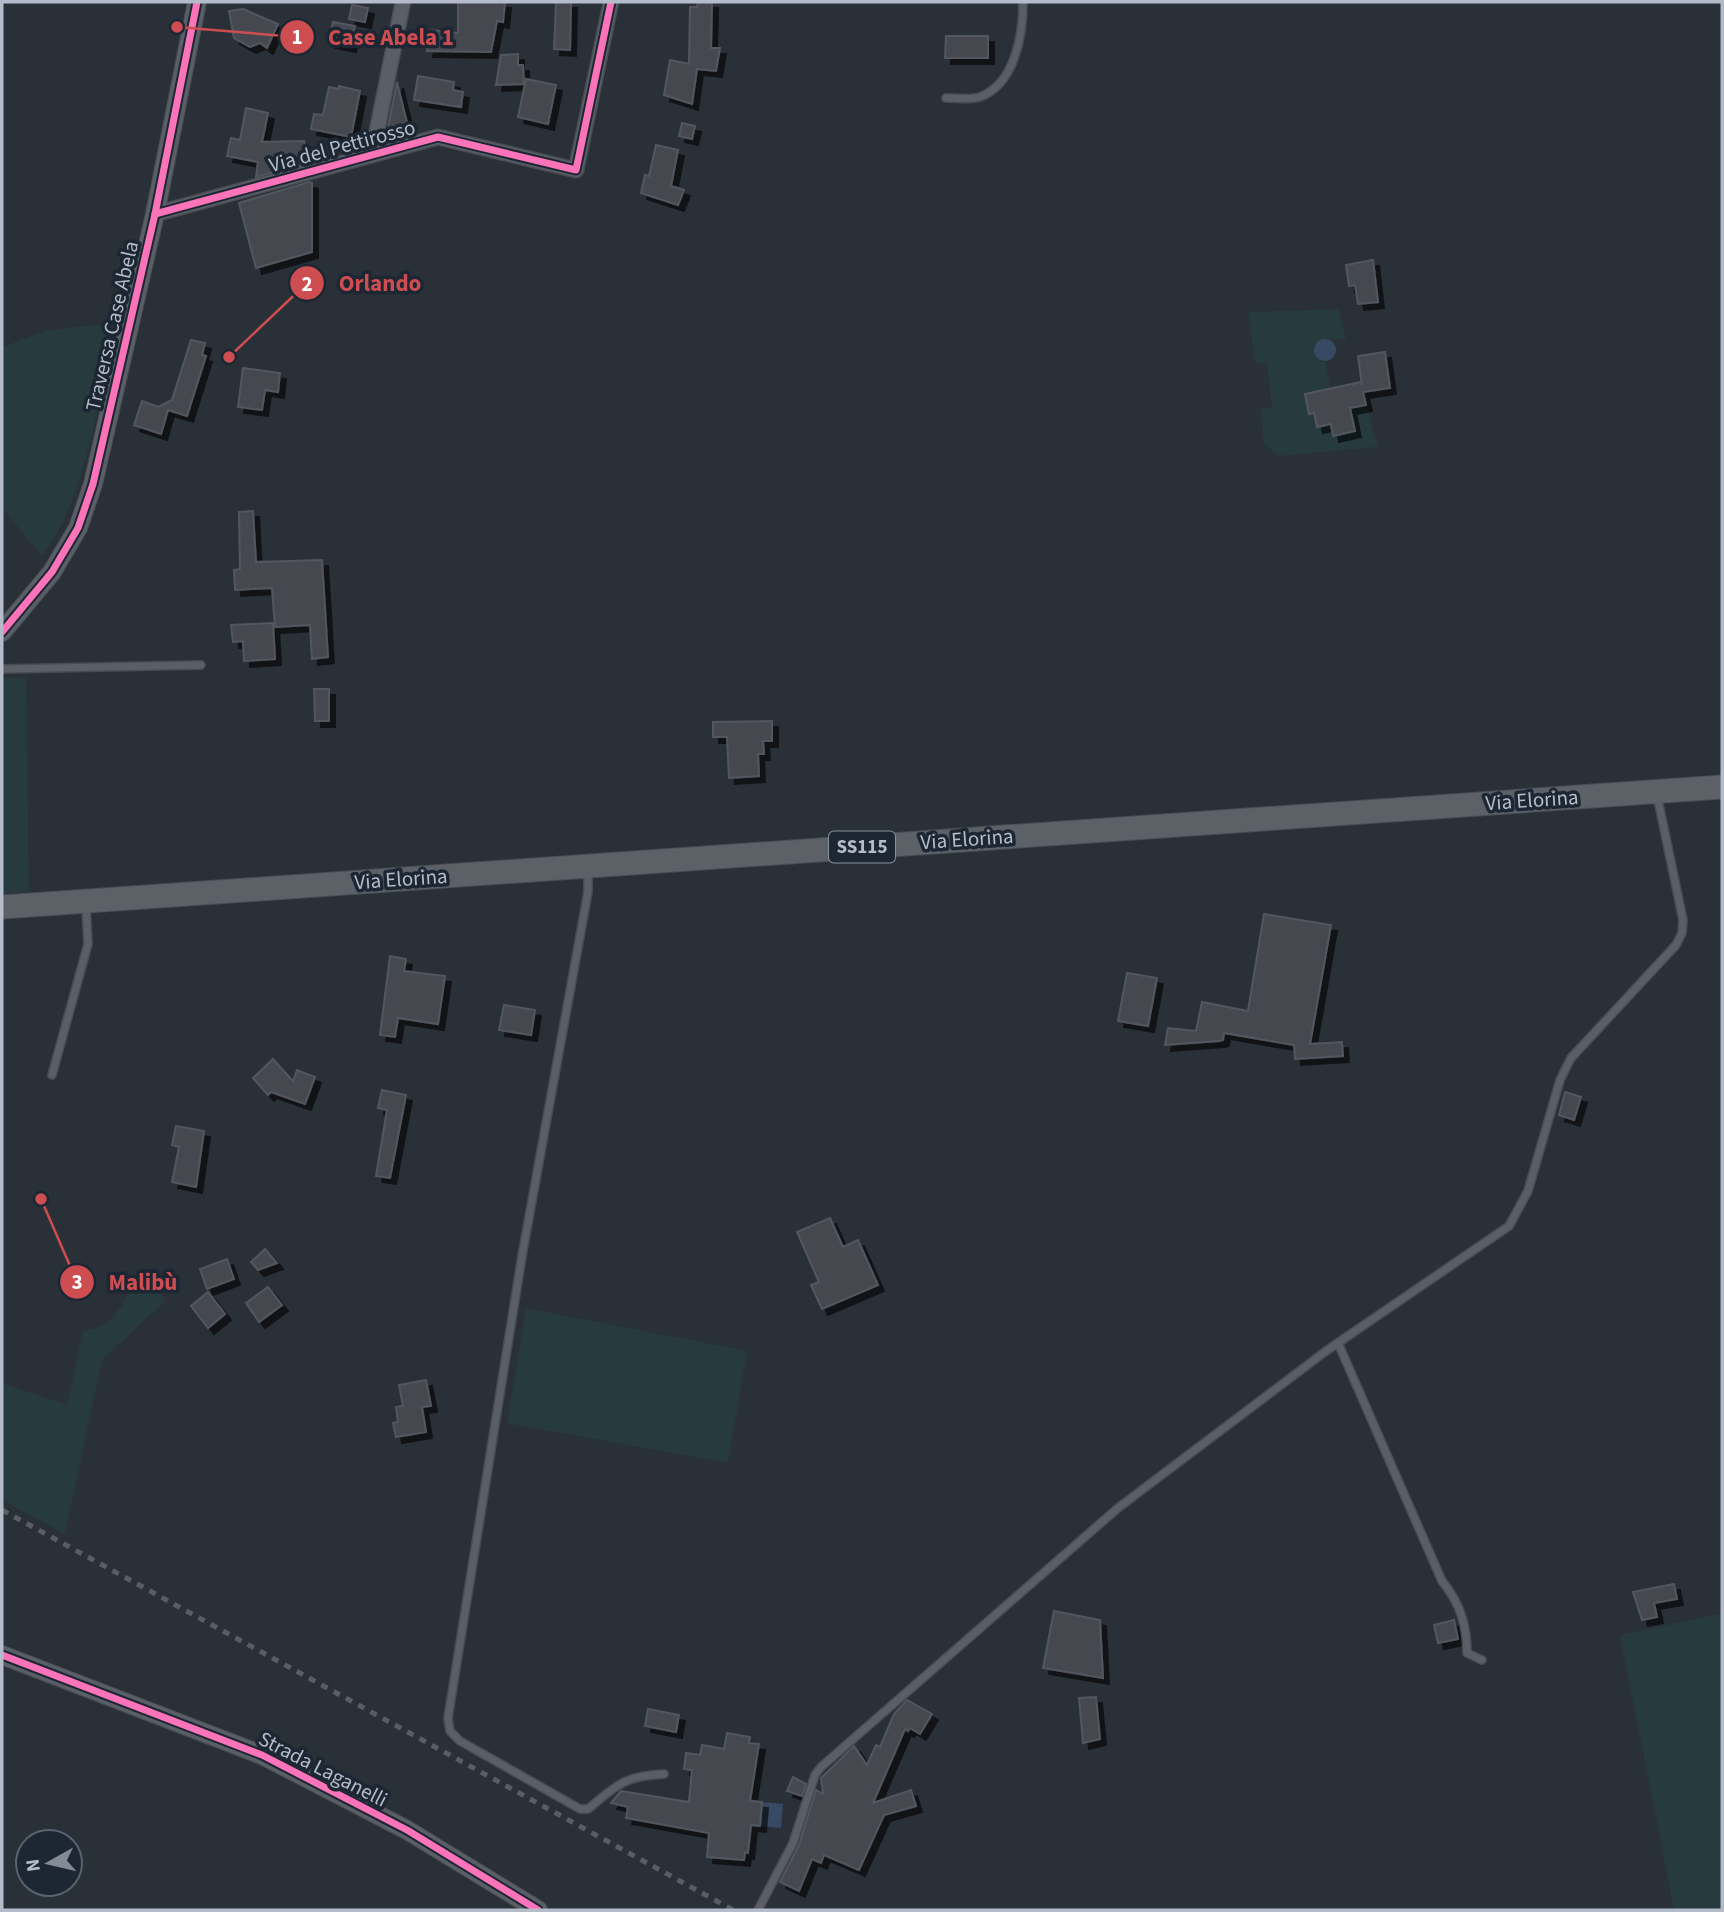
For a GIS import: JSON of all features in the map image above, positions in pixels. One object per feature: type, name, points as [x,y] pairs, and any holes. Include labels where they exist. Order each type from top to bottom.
[{"type":"main road","name":"Via Elorina","points":[[2,907],[1722,787]]},
{"type":"street","name":"Traversa Case Abela","points":[[2,632],[52,572],[78,528],[104,439],[155,214],[197,2]]},
{"type":"street","points":[[372,155],[403,2]]},
{"type":"street","name":"Via del Pettirosso","points":[[155,214],[439,137],[576,170],[611,2]]},
{"type":"street","name":"Strada Laganelli","points":[[2,1655],[262,1755],[407,1830],[538,1910]]},
{"type":"lane","points":[[946,98],[978,97],[999,86],[1013,62],[1023,18],[1023,2]]},
{"type":"lane","points":[[2,669],[201,665]]},
{"type":"lane","points":[[758,1910],[793,1843],[815,1775],[821,1767],[1118,1508],[1338,1343],[1509,1226],[1528,1191],[1556,1092],[1571,1058],[1676,945],[1682,933],[1683,920],[1657,791]]},
{"type":"lane","points":[[588,866],[587,892],[520,1269],[448,1718],[450,1731],[460,1741],[580,1809],[588,1809],[607,1791],[636,1776],[664,1774]]},
{"type":"lane","points":[[52,1075],[88,944],[86,901]]},
{"type":"lane","points":[[1338,1343],[1442,1581],[1460,1610],[1466,1626],[1467,1653],[1482,1660]]},
{"type":"green space","points":[[1338,309],[1346,339],[1325,339],[1319,360],[1326,362],[1330,389],[1305,394],[1309,413],[1314,413],[1317,427],[1331,424],[1333,435],[1355,431],[1347,409],[1366,405],[1378,447],[1279,456],[1264,444],[1260,409],[1272,407],[1267,363],[1255,363],[1248,312]]},
{"type":"green space","points":[[99,324],[113,340],[88,452],[69,508],[42,556],[2,508],[2,347],[47,331]]},
{"type":"green space","points":[[2,677],[26,678],[29,892],[2,894]]},
{"type":"green space","points":[[136,1281],[158,1286],[165,1301],[102,1360],[65,1534],[2,1500],[2,1383],[67,1405],[83,1331],[94,1329],[110,1320]]},
{"type":"green space","points":[[526,1308],[747,1351],[728,1463],[507,1423]]},
{"type":"green space","points":[[1722,1613],[1722,1910],[1674,1910],[1620,1635]]},
{"type":"water","points":[[1325,339],[1333,342],[1336,350],[1333,358],[1325,361],[1317,358],[1314,350],[1317,342]]},
{"type":"water","points":[[762,1802],[783,1804],[781,1828],[760,1826]]},
{"type":"building","points":[[458,2],[505,2],[503,22],[497,21],[491,52],[427,51],[430,30],[458,33]]},
{"type":"building","points":[[556,2],[571,2],[570,50],[554,49]]},
{"type":"building","points":[[698,2],[712,2],[711,48],[720,48],[716,71],[697,69],[692,104],[664,95],[670,60],[689,64],[690,7],[697,7]]},
{"type":"building","points":[[352,5],[368,8],[365,22],[349,19]]},
{"type":"building","points":[[243,9],[278,24],[267,48],[260,43],[250,47],[234,38],[229,11]]},
{"type":"building","points":[[333,22],[355,26],[350,46],[329,42]]},
{"type":"building","points":[[946,36],[988,36],[988,58],[945,58]]},
{"type":"building","points":[[518,54],[518,65],[523,65],[524,84],[496,85],[501,55]]},
{"type":"building","points":[[418,76],[454,82],[453,90],[463,92],[461,107],[414,100]]},
{"type":"building","points":[[526,79],[556,85],[548,124],[518,117]]},
{"type":"building","points":[[397,82],[410,135],[385,142]]},
{"type":"building","points":[[339,86],[360,91],[351,137],[311,129],[314,114],[323,115],[329,87],[339,89]]},
{"type":"building","points":[[246,108],[268,113],[262,142],[304,141],[307,163],[256,177],[258,162],[227,156],[231,138],[240,140]]},
{"type":"building","points":[[682,123],[695,126],[692,139],[679,136]]},
{"type":"building","points":[[656,145],[678,150],[671,186],[684,190],[678,205],[641,193],[645,175],[649,176]]},
{"type":"building","points":[[312,183],[312,252],[256,268],[239,203]]},
{"type":"building","points":[[1373,260],[1378,302],[1358,304],[1355,285],[1349,286],[1346,265]]},
{"type":"building","points":[[191,340],[205,343],[202,355],[206,356],[187,416],[168,410],[161,434],[134,425],[142,401],[158,407],[172,400]]},
{"type":"building","points":[[1385,352],[1390,388],[1363,392],[1366,405],[1350,408],[1355,431],[1333,436],[1331,424],[1317,427],[1314,413],[1309,414],[1305,394],[1361,382],[1362,385],[1358,356]]},
{"type":"building","points":[[243,368],[280,373],[278,392],[265,390],[262,410],[238,407]]},
{"type":"building","points":[[253,511],[256,562],[322,560],[328,657],[312,659],[310,625],[275,627],[272,588],[235,590],[234,570],[240,569],[239,512]]},
{"type":"building","points":[[273,623],[275,659],[244,661],[243,641],[233,642],[231,625]]},
{"type":"building","points":[[314,689],[329,689],[329,721],[315,721]]},
{"type":"building","points":[[772,721],[772,741],[763,741],[764,754],[758,754],[759,776],[729,778],[727,737],[713,737],[713,722]]},
{"type":"building","points":[[1264,914],[1331,925],[1310,1044],[1342,1042],[1343,1056],[1295,1059],[1294,1045],[1224,1033],[1223,1040],[1219,1041],[1165,1045],[1168,1028],[1196,1031],[1202,1002],[1248,1011]]},
{"type":"building","points":[[390,956],[406,959],[404,971],[445,976],[438,1024],[398,1018],[395,1037],[380,1035]]},
{"type":"building","points":[[1127,973],[1157,978],[1148,1026],[1118,1021]]},
{"type":"building","points":[[504,1005],[535,1010],[531,1035],[499,1030]]},
{"type":"building","points":[[273,1059],[293,1081],[297,1070],[315,1077],[305,1104],[271,1092],[268,1095],[253,1078]]},
{"type":"building","points":[[382,1090],[406,1095],[390,1178],[376,1176],[387,1110],[378,1108]]},
{"type":"building","points":[[1565,1092],[1581,1097],[1574,1120],[1559,1115]]},
{"type":"building","points":[[176,1126],[204,1131],[196,1187],[172,1182],[179,1147],[172,1145]]},
{"type":"building","points":[[830,1218],[843,1247],[858,1240],[878,1285],[822,1309],[811,1285],[819,1282],[797,1232]]},
{"type":"building","points":[[265,1249],[277,1263],[258,1270],[251,1262]]},
{"type":"building","points":[[227,1259],[234,1279],[207,1289],[200,1269]]},
{"type":"building","points":[[268,1287],[282,1305],[259,1322],[246,1303]]},
{"type":"building","points":[[208,1292],[225,1314],[208,1328],[191,1306]]},
{"type":"building","points":[[426,1380],[431,1406],[422,1407],[426,1432],[396,1437],[393,1423],[398,1422],[396,1407],[403,1406],[399,1385]]},
{"type":"building","points":[[1674,1584],[1677,1599],[1654,1603],[1657,1617],[1642,1620],[1633,1592]]},
{"type":"building","points":[[1054,1611],[1100,1620],[1103,1678],[1043,1668]]},
{"type":"building","points":[[1454,1620],[1458,1639],[1438,1643],[1434,1625]]},
{"type":"building","points":[[1096,1697],[1100,1739],[1083,1743],[1079,1698]]},
{"type":"building","points":[[907,1700],[932,1714],[920,1734],[910,1728],[908,1731],[905,1729],[873,1803],[911,1790],[916,1806],[884,1815],[859,1870],[824,1855],[821,1863],[812,1859],[799,1891],[780,1882],[799,1845],[816,1790],[823,1794],[821,1778],[854,1746],[867,1765],[876,1745],[880,1747],[894,1714]]},
{"type":"building","points":[[648,1709],[679,1715],[676,1732],[645,1726]]},
{"type":"building","points":[[727,1733],[750,1737],[749,1743],[759,1744],[750,1801],[762,1802],[760,1826],[751,1825],[748,1853],[745,1852],[744,1860],[707,1857],[709,1833],[626,1818],[628,1807],[611,1803],[621,1791],[689,1802],[692,1770],[684,1769],[686,1753],[700,1755],[702,1745],[724,1749]]},
{"type":"building","points":[[793,1777],[806,1784],[802,1796],[787,1791]]},
{"type":"railway","points":[[2,1510],[733,1910]]},
{"type":"cycle path","points":[[2,632],[52,572],[78,528],[93,484],[155,214],[197,2]]},
{"type":"cycle path","points":[[155,214],[438,137],[576,170],[611,2]]},
{"type":"cycle path","points":[[2,1655],[262,1755],[407,1830],[538,1910]]},
{"type":"place","name":"Case Abela 1","points":[[177,27]]},
{"type":"place","name":"Orlando","points":[[229,357]]},
{"type":"place","name":"Malibù","points":[[41,1199]]}]
